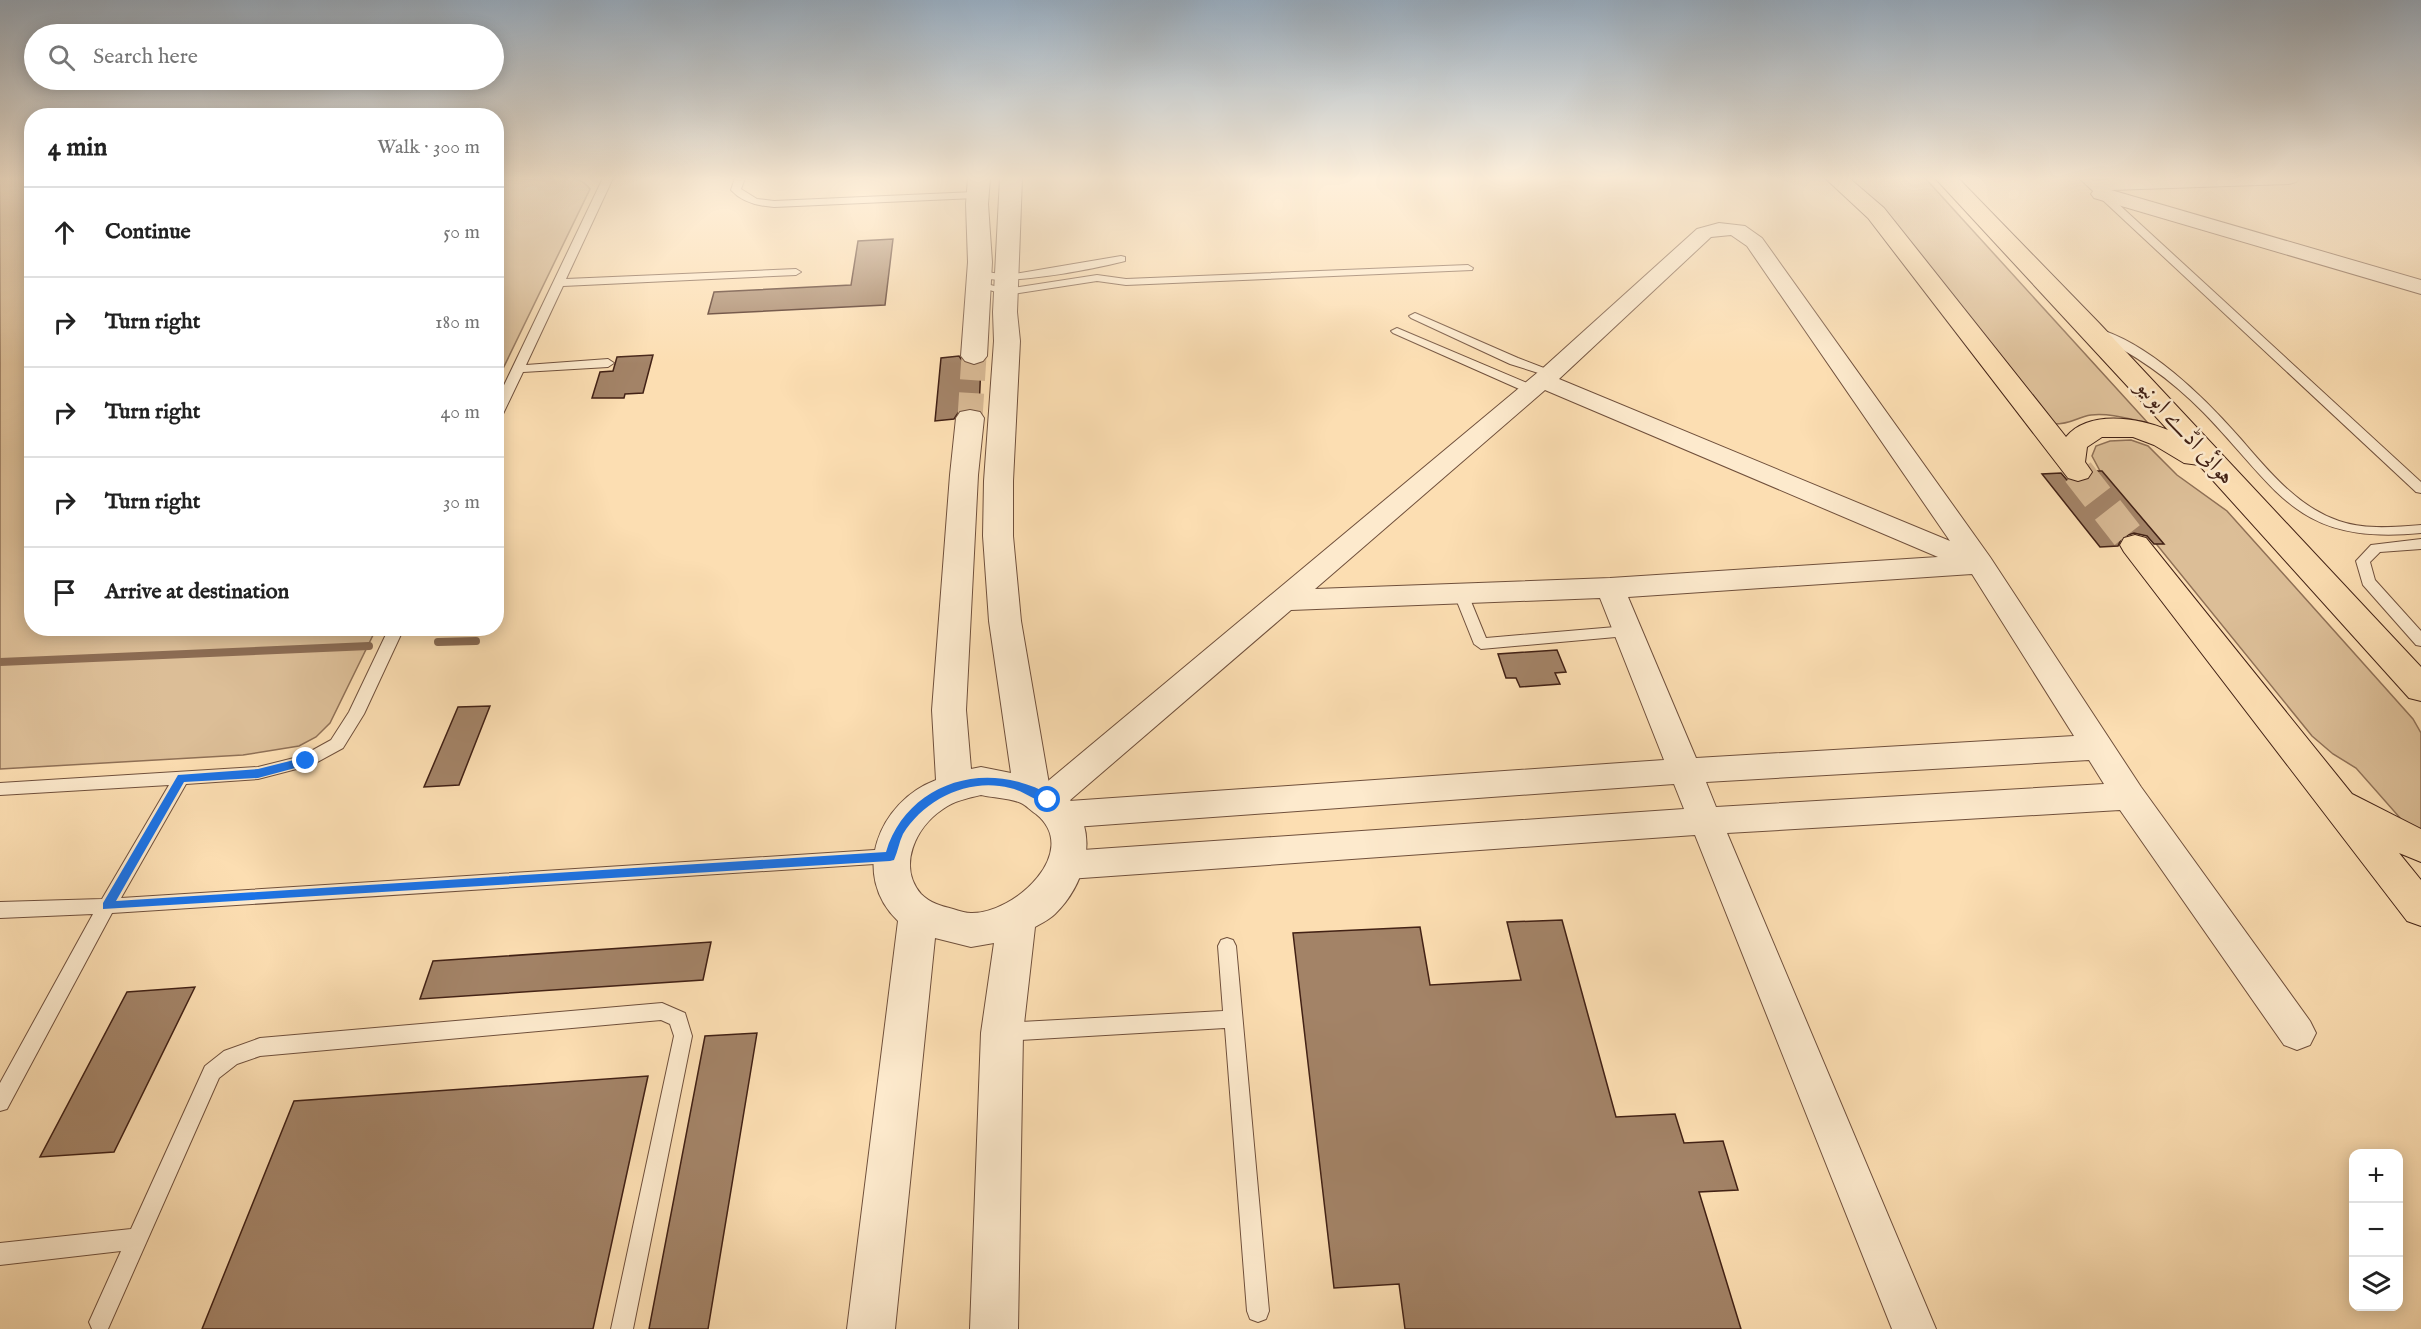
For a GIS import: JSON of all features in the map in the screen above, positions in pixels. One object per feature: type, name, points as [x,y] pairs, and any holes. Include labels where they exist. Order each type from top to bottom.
[{"type":"main road","points":[[1897,240],[2075,468],[2072,447],[2089,432],[2130,428],[2155,434],[2221,473]]},
{"type":"main road","name":"ہوائی اڈے ایونیو","points":[[2006,240],[2090,328],[2421,689]]},
{"type":"main road","points":[[2135,545],[2421,909]]},
{"type":"main road","points":[[2336,801],[2421,847]]},
{"type":"street","points":[[980,240],[993,282],[1007,341],[998,518],[999,564],[1006,635],[1047,802],[1068,832],[1070,850],[1068,865],[1055,889],[1038,906],[1017,919],[992,928],[963,930],[940,926],[918,915],[901,899],[892,879],[890,856],[897,835],[911,815],[930,798],[954,787],[981,781],[1007,782],[1047,802],[1684,771],[2097,747]]},
{"type":"street","points":[[1000,240],[993,282],[974,349],[1007,341]]},
{"type":"street","points":[[1047,802],[1541,381],[1697,240]]},
{"type":"street","points":[[1753,240],[1980,564],[2129,796],[2297,1033]]},
{"type":"street","points":[[2268,240],[2421,287]]},
{"type":"street","points":[[1541,381],[1980,564]]},
{"type":"street","points":[[954,787],[949,710],[964,475],[970,418]]},
{"type":"street","points":[[1284,600],[1610,588],[1980,564]]},
{"type":"street","points":[[1610,588],[1914,1329]]},
{"type":"street","points":[[1068,865],[1704,821],[2129,796]]},
{"type":"street","points":[[871,1329],[918,915]]},
{"type":"street","points":[[994,1329],[1002,1032],[1017,919]]},
{"type":"lane","points":[[504,399],[579,240]]},
{"type":"lane","points":[[2151,240],[2421,489]]},
{"type":"lane","points":[[993,282],[1121,259]]},
{"type":"lane","points":[[993,282],[1097,278],[1126,282],[1467,268]]},
{"type":"lane","points":[[559,283],[796,272]]},
{"type":"lane","points":[[1415,316],[1514,361],[1541,381]]},
{"type":"lane","points":[[2090,328],[2130,346],[2168,374],[2207,409],[2293,500],[2325,521],[2354,529],[2390,532],[2421,529]]},
{"type":"lane","points":[[1396,331],[1541,381]]},
{"type":"lane","points":[[518,369],[608,363]]},
{"type":"lane","points":[[2421,544],[2376,548],[2362,561],[2368,582],[2421,641]]},
{"type":"lane","points":[[1461,594],[1481,644],[1627,630]]},
{"type":"lane","points":[[0,789],[258,773],[323,754],[337,744],[356,714],[393,636]]},
{"type":"lane","points":[[0,1102],[107,906],[181,778]]},
{"type":"lane","points":[[0,910],[107,906],[890,856]]},
{"type":"lane","points":[[1227,946],[1258,1311]]},
{"type":"lane","points":[[100,1322],[212,1072],[231,1057],[260,1047],[662,1011],[678,1019],[683,1036],[622,1329]]},
{"type":"lane","points":[[1002,1032],[1234,1019]]},
{"type":"lane","points":[[0,1254],[138,1239]]},
{"type":"shaded area","points":[[0,240],[24,240],[24,636],[373,636],[330,723],[316,737],[299,746],[243,755],[0,769]]},
{"type":"shaded area","points":[[504,240],[565,240],[504,367]]},
{"type":"shaded area","points":[[1898,240],[1981,240],[2148,423],[2098,415],[2054,424]]},
{"type":"shaded area","points":[[2131,440],[2148,446],[2177,475],[2227,511],[2413,719],[2421,733],[2421,836],[2408,827],[2356,768],[2333,754],[2312,736],[2106,482],[2092,456],[2096,446],[2110,441]]},
{"type":"building","points":[[893,240],[885,305],[708,314],[714,292],[851,285],[858,241]]},
{"type":"building","points":[[653,355],[643,393],[625,394],[624,398],[592,398],[600,372],[613,371],[617,357]]},
{"type":"building","points":[[959,356],[964,363],[973,366],[981,364],[979,409],[960,410],[954,419],[935,421],[941,358]]},
{"type":"building","points":[[2094,471],[2102,471],[2164,544],[2154,544],[2147,536],[2134,533],[2122,537],[2118,546],[2100,547],[2042,474],[2061,473],[2067,480],[2079,483],[2090,479]]},
{"type":"building","points":[[1557,650],[1566,672],[1555,673],[1560,684],[1520,687],[1516,678],[1506,678],[1498,654]]},
{"type":"building","points":[[490,706],[459,785],[424,787],[458,707]]},
{"type":"building","points":[[1562,920],[1616,1117],[1675,1114],[1684,1143],[1723,1141],[1738,1190],[1699,1192],[1741,1329],[1405,1329],[1399,1284],[1334,1288],[1293,933],[1420,927],[1430,985],[1521,980],[1507,922]]},
{"type":"building","points":[[711,942],[703,980],[420,999],[433,961]]},
{"type":"building","points":[[195,987],[114,1152],[40,1157],[127,992]]},
{"type":"building","points":[[757,1033],[708,1329],[649,1329],[705,1036]]},
{"type":"building","points":[[648,1076],[593,1329],[202,1329],[294,1101]]},
{"type":"waterway","points":[[438,642],[476,641]]},
{"type":"waterway","points":[[0,662],[369,646]]},
{"type":"tunnel","points":[[970,418],[974,356]]},
{"type":"tunnel","points":[[2078,472],[2135,545]]},
{"type":"route","points":[[306,761],[258,773],[181,778],[107,906],[890,856],[897,835],[911,815],[930,798],[954,787],[981,781],[1007,782],[1032,790],[1048,800]]}]
